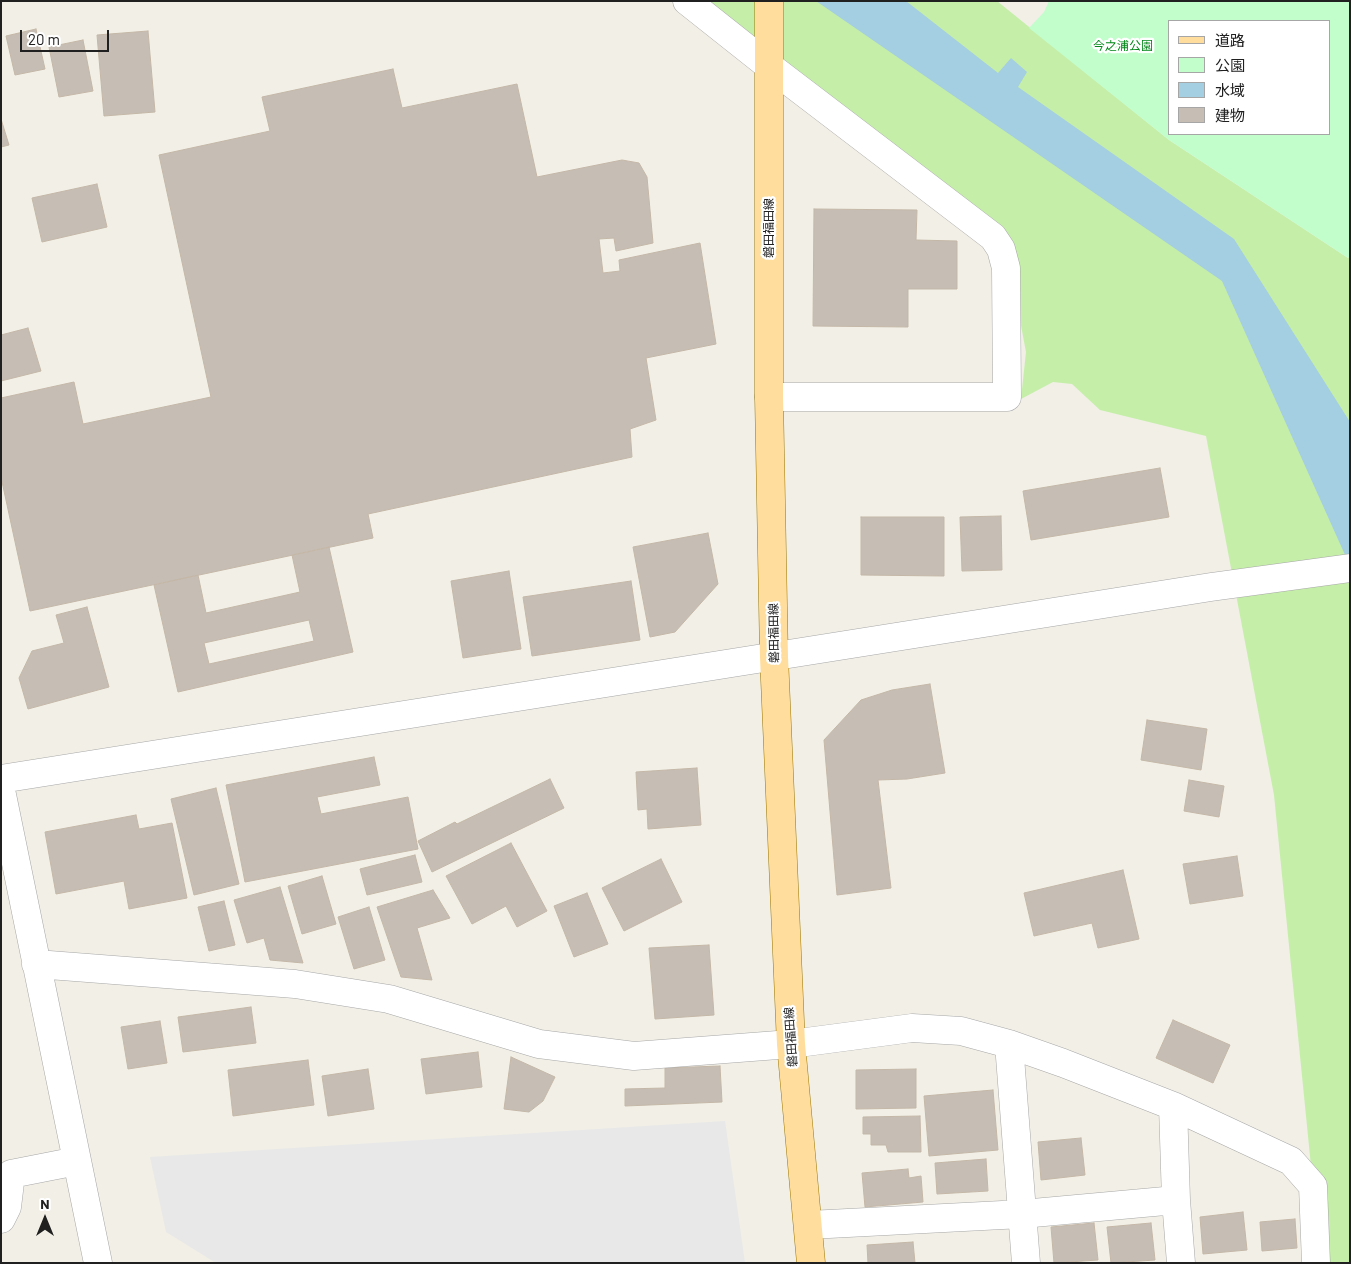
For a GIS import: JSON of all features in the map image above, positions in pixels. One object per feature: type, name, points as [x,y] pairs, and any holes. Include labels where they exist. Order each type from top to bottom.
[{"type":"main road","name":"磐田福田線","points":[[769,7],[769,397],[774,657],[791,1044],[811,1263]]},
{"type":"street","points":[[687,1],[993,237],[1001,250],[1006,268],[1007,398],[769,397]]},
{"type":"street","points":[[1,780],[1211,587],[1350,568]]},
{"type":"street","points":[[1,790],[98,1263]]},
{"type":"street","points":[[36,964],[305,986],[389,999],[539,1044],[634,1056],[791,1044],[912,1028],[961,1031],[1010,1044],[1173,1106],[1291,1161],[1313,1186],[1316,1263]]},
{"type":"street","points":[[1010,1044],[1026,1263]]},
{"type":"street","points":[[1173,1106],[1176,1200],[1181,1263]]},
{"type":"street","points":[[1,1219],[6,1207],[10,1174],[77,1161]]},
{"type":"street","points":[[809,1225],[1022,1214],[1176,1200]]},
{"type":"green space","points":[[689,1],[997,1],[1169,140],[1348,258],[1350,256],[1350,1263],[1317,1263],[1313,1186],[1274,795],[1206,436],[1100,410],[1072,384],[1053,382],[1021,399],[1026,352],[1010,267]]},
{"type":"green space","name":"今之浦公園","points":[[1049,1],[1350,1],[1350,256],[1348,258],[1169,140],[1029,28],[1044,12]]},
{"type":"shaded area","points":[[725,1121],[745,1263],[216,1263],[166,1232],[150,1157]]},
{"type":"water","points":[[816,1],[906,1],[998,73],[1011,58],[1027,72],[1018,87],[1234,239],[1350,422],[1350,566],[1222,281]]},
{"type":"building","points":[[36,29],[45,69],[15,75],[6,36]]},
{"type":"building","points":[[148,31],[155,112],[104,116],[97,35]]},
{"type":"building","points":[[83,40],[93,91],[59,97],[49,47]]},
{"type":"building","points":[[393,69],[402,108],[517,84],[537,177],[622,160],[639,163],[647,177],[653,243],[616,251],[614,238],[599,239],[603,273],[620,271],[619,260],[700,243],[716,344],[646,358],[656,420],[630,429],[632,457],[368,514],[373,538],[30,611],[1,477],[1,398],[74,382],[83,424],[211,397],[159,155],[270,131],[262,97]]},
{"type":"building","points":[[1,119],[9,145],[1,147]]},
{"type":"building","points":[[97,184],[107,227],[42,242],[32,198]]},
{"type":"building","points":[[814,209],[917,210],[916,240],[957,241],[957,289],[908,289],[908,327],[813,326]]},
{"type":"building","points":[[28,328],[41,371],[1,381],[1,335]]},
{"type":"building","points":[[1160,468],[1169,517],[1031,540],[1023,491]]},
{"type":"building","points":[[1001,516],[1002,570],[962,571],[960,517]]},
{"type":"building","points":[[861,517],[944,517],[944,576],[861,575]]},
{"type":"building","points":[[708,533],[718,584],[675,632],[650,637],[633,547]]},
{"type":"building","points":[[329,547],[353,652],[178,692],[154,585],[198,575],[206,613],[300,592],[292,555]],"holes":[[[309,620],[314,641],[209,664],[204,643]]]},
{"type":"building","points":[[509,571],[521,649],[463,658],[451,581]]},
{"type":"building","points":[[631,581],[640,640],[532,656],[523,597]]},
{"type":"building","points":[[87,607],[109,687],[28,709],[19,678],[32,651],[64,643],[56,615]]},
{"type":"building","points":[[930,684],[945,773],[907,779],[878,780],[891,888],[837,895],[824,740],[861,700],[892,690]]},
{"type":"building","points":[[1147,720],[1207,729],[1201,770],[1141,760]]},
{"type":"building","points":[[374,757],[380,785],[317,797],[321,814],[408,797],[418,849],[245,882],[226,785]]},
{"type":"building","points":[[697,768],[701,825],[648,829],[647,809],[638,810],[636,772]]},
{"type":"building","points":[[550,779],[564,808],[432,872],[418,841]]},
{"type":"building","points":[[1189,780],[1224,786],[1219,817],[1184,811]]},
{"type":"building","points":[[216,788],[239,884],[194,895],[171,799]]},
{"type":"building","points":[[136,815],[139,829],[172,823],[187,898],[129,909],[124,881],[56,894],[45,832]]},
{"type":"building","points":[[511,843],[547,911],[517,927],[506,906],[472,924],[446,876]]},
{"type":"building","points":[[415,855],[422,882],[367,895],[360,869]]},
{"type":"building","points":[[1237,856],[1243,896],[1190,904],[1183,864]]},
{"type":"building","points":[[661,859],[682,902],[624,931],[602,888]]},
{"type":"building","points":[[1123,870],[1139,939],[1098,948],[1092,923],[1034,936],[1024,893]]},
{"type":"building","points":[[322,876],[336,924],[302,934],[288,886]]},
{"type":"building","points":[[280,887],[303,963],[270,960],[264,938],[247,943],[234,900]]},
{"type":"building","points":[[433,890],[450,918],[417,928],[432,980],[401,977],[377,907]]},
{"type":"building","points":[[587,893],[608,944],[574,957],[554,906]]},
{"type":"building","points":[[224,901],[235,945],[209,951],[198,907]]},
{"type":"building","points":[[369,907],[385,960],[354,969],[338,917]]},
{"type":"building","points":[[709,945],[714,1015],[655,1019],[649,948]]},
{"type":"building","points":[[251,1007],[256,1043],[183,1052],[178,1017]]},
{"type":"building","points":[[1173,1020],[1230,1045],[1213,1083],[1156,1058]]},
{"type":"building","points":[[160,1021],[167,1063],[128,1069],[121,1027]]},
{"type":"building","points":[[478,1052],[482,1087],[426,1094],[421,1059]]},
{"type":"building","points":[[511,1057],[555,1077],[543,1101],[529,1112],[504,1109]]},
{"type":"building","points":[[308,1060],[314,1105],[233,1116],[228,1070]]},
{"type":"building","points":[[720,1066],[722,1102],[625,1106],[625,1089],[665,1088],[665,1068]]},
{"type":"building","points":[[368,1069],[374,1109],[328,1116],[322,1076]]},
{"type":"building","points":[[916,1069],[916,1108],[856,1109],[856,1070]]},
{"type":"building","points":[[993,1090],[998,1150],[929,1156],[924,1096]]},
{"type":"building","points":[[920,1116],[921,1152],[888,1152],[886,1145],[871,1145],[871,1134],[863,1134],[863,1117]]},
{"type":"building","points":[[1081,1138],[1085,1175],[1041,1180],[1038,1142]]},
{"type":"building","points":[[986,1159],[988,1191],[937,1194],[935,1163]]},
{"type":"building","points":[[908,1169],[909,1178],[921,1176],[923,1202],[865,1207],[862,1173]]},
{"type":"building","points":[[1243,1212],[1247,1250],[1203,1254],[1200,1217]]},
{"type":"building","points":[[1295,1219],[1297,1248],[1262,1251],[1260,1222]]},
{"type":"building","points":[[1094,1223],[1098,1260],[1054,1263],[1051,1227]]},
{"type":"building","points":[[1151,1223],[1155,1260],[1111,1263],[1107,1227]]},
{"type":"building","points":[[913,1242],[915,1263],[868,1263],[867,1245]]}]
